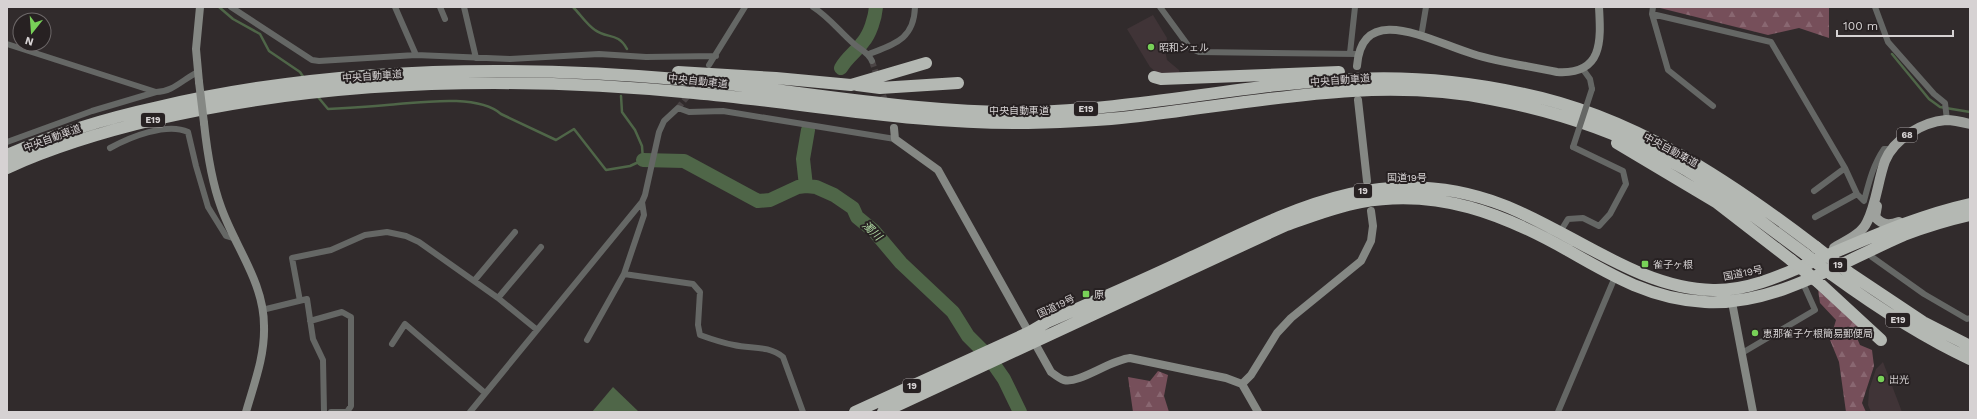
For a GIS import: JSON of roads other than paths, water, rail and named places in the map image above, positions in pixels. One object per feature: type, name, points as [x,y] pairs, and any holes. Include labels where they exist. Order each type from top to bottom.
[{"type":"highway","points":[[851,85],[926,63]]},
{"type":"highway","points":[[565,72],[611,69],[684,72],[776,78],[880,88],[958,83]]},
{"type":"highway","name":"中央自動車道","points":[[7,155],[66,132],[124,114],[191,99],[314,80],[449,71],[493,70],[565,72],[688,80],[914,107],[968,111],[1030,111],[1126,106],[1285,85],[1351,79],[1439,80],[1527,94],[1572,107],[1601,117],[1666,146],[1693,161],[1747,197],[1819,252],[1923,322],[1970,346]]},
{"type":"highway","points":[[1154,77],[1160,79],[1392,71],[1478,77],[1506,82],[1527,94]]},
{"type":"highway","name":"中央自動車道","points":[[7,168],[69,144],[127,126],[192,111],[304,94],[435,83],[495,82],[566,84],[697,93],[913,118],[969,122],[1023,123],[1073,122],[1128,118],[1260,99],[1351,90],[1388,89],[1434,91],[1486,98],[1537,108],[1597,128],[1662,156],[1703,181],[1883,311],[1922,335],[1970,359]]},
{"type":"highway","points":[[1597,128],[1624,148],[1667,171],[1716,202],[1817,281],[1881,340]]},
{"type":"highway","name":"国道19号","points":[[1032,337],[1047,322],[1291,212],[1342,195],[1364,191],[1395,187],[1418,187],[1472,195],[1501,204],[1534,218],[1599,254],[1662,280],[1683,287],[1713,290],[1729,289],[1769,280],[1819,252],[1970,204]]},
{"type":"highway","name":"国道19号","points":[[883,412],[974,370],[1010,347],[1284,226],[1329,210],[1362,202],[1421,198],[1475,208],[1527,228],[1615,277],[1637,287],[1665,297],[1706,302],[1731,302],[1778,291],[1906,234],[1970,215]]},
{"type":"highway","name":"国道19号","points":[[855,412],[968,359],[1010,347]]},
{"type":"main road","name":"68","points":[[1819,252],[1825,253],[1862,230],[1867,222],[1885,161],[1892,149],[1908,135],[1920,128],[1947,117],[1970,124]]},
{"type":"main road","name":"68","points":[[1877,192],[1878,196],[1875,217],[1882,224],[1890,225],[1904,220],[1913,221]]},
{"type":"main road","points":[[1942,223],[1970,218]]},
{"type":"street","points":[[200,7],[196,50],[207,152],[221,207],[255,279],[264,326],[261,361],[246,412]]},
{"type":"street","points":[[231,7],[312,60],[319,61],[416,55],[517,59],[599,54],[619,56],[716,56]]},
{"type":"street","points":[[395,7],[416,55]]},
{"type":"street","points":[[440,7],[446,19]]},
{"type":"street","points":[[464,7],[476,58]]},
{"type":"street","points":[[709,65],[716,56],[745,7]]},
{"type":"street","points":[[813,7],[841,30],[854,44],[869,54],[872,61]]},
{"type":"street","points":[[869,54],[906,37],[915,21],[915,7]]},
{"type":"street","points":[[1160,7],[1190,48],[1198,52],[1354,54]]},
{"type":"street","points":[[1355,7],[1354,54],[1357,66]]},
{"type":"street","points":[[1422,32],[1426,7]]},
{"type":"street","points":[[1354,54],[1367,32],[1379,24],[1394,22],[1422,32],[1453,47],[1485,57],[1557,72],[1571,72],[1582,68],[1593,59],[1598,49],[1600,38],[1599,7]]},
{"type":"street","points":[[1653,7],[1652,14],[1668,70],[1713,106]]},
{"type":"street","points":[[1875,7],[1888,42],[1934,94],[1945,103],[1947,117]]},
{"type":"street","points":[[1652,14],[1771,42],[1845,168],[1857,194],[1864,201],[1871,173],[1877,159],[1884,149],[1892,149]]},
{"type":"street","points":[[7,44],[156,92]]},
{"type":"street","points":[[1560,232],[1568,219],[1583,218],[1599,226],[1610,214],[1626,184],[1623,171],[1573,147],[1592,90],[1590,79],[1582,68]]},
{"type":"street","points":[[7,142],[92,111],[156,92],[164,92],[198,72]]},
{"type":"street","points":[[1358,100],[1367,181]]},
{"type":"street","points":[[470,412],[536,329],[621,230],[642,202],[645,195],[659,132],[664,121],[678,108],[689,112],[723,111],[896,140],[938,170],[1051,372],[1063,380],[1074,380],[1118,359],[1130,358],[1218,376],[1242,384],[1258,412]]},
{"type":"street","points":[[110,148],[125,140],[151,132],[176,128],[188,132],[208,208],[226,236],[236,239]]},
{"type":"street","points":[[894,128],[896,140]]},
{"type":"street","points":[[1814,192],[1845,168]]},
{"type":"street","points":[[1815,217],[1857,194]]},
{"type":"street","points":[[587,340],[624,274],[644,215],[642,202]]},
{"type":"street","points":[[1242,384],[1251,375],[1277,333],[1291,318],[1361,261],[1371,241],[1373,226],[1371,211]]},
{"type":"street","points":[[300,301],[292,258],[331,250],[357,238],[387,232],[406,236],[419,242],[498,298],[536,329]]},
{"type":"street","points":[[474,281],[515,232]]},
{"type":"street","points":[[498,298],[541,247]]},
{"type":"street","points":[[1868,251],[1872,257],[1924,294],[1966,318],[1970,318]]},
{"type":"street","points":[[624,274],[693,284],[700,292],[698,325],[700,335],[734,346],[758,347],[776,352],[783,357],[803,412]]},
{"type":"street","points":[[1558,412],[1615,277]]},
{"type":"street","points":[[1742,353],[1815,310],[1802,281]]},
{"type":"street","points":[[1729,289],[1753,412]]},
{"type":"street","points":[[262,310],[307,299],[313,339],[323,360],[324,412]]},
{"type":"street","points":[[310,321],[342,312],[351,317],[351,406],[348,412],[331,412]]},
{"type":"street","points":[[392,344],[405,324],[485,392]]},
{"type":"waterway","points":[[219,7],[233,19],[260,34],[269,51],[300,72],[304,78]]},
{"type":"waterway","points":[[573,7],[592,28],[599,33],[620,40],[627,49]]},
{"type":"waterway","points":[[841,68],[866,39],[873,21],[876,7]]},
{"type":"waterway","points":[[1892,54],[1929,99],[1940,107],[1970,112]]},
{"type":"waterway","points":[[318,97],[328,109],[430,101],[462,101],[477,103],[556,140],[574,129],[606,170],[630,166],[643,160],[642,146],[635,130],[622,112],[621,96]]},
{"type":"waterway","points":[[806,186],[803,159],[808,130]]},
{"type":"waterway","name":"濁川","points":[[643,160],[684,161],[758,201],[770,200],[798,187],[806,186],[816,187],[834,195],[853,208],[857,217],[874,231],[901,263],[953,312],[968,336],[988,356],[1004,379],[1020,412]]},
{"type":"tunnel","points":[[872,61],[886,104]]},
{"type":"tunnel","points":[[678,108],[690,93]]},
{"type":"place","name":"昭和シェル","points":[[1151,47]]},
{"type":"place","name":"雀子ヶ根","points":[[1645,264]]},
{"type":"place","name":"原","points":[[1086,294]]},
{"type":"place","name":"恵那雀子ケ根簡易郵便局","points":[[1755,333]]},
{"type":"place","name":"出光","points":[[1881,379]]}]
